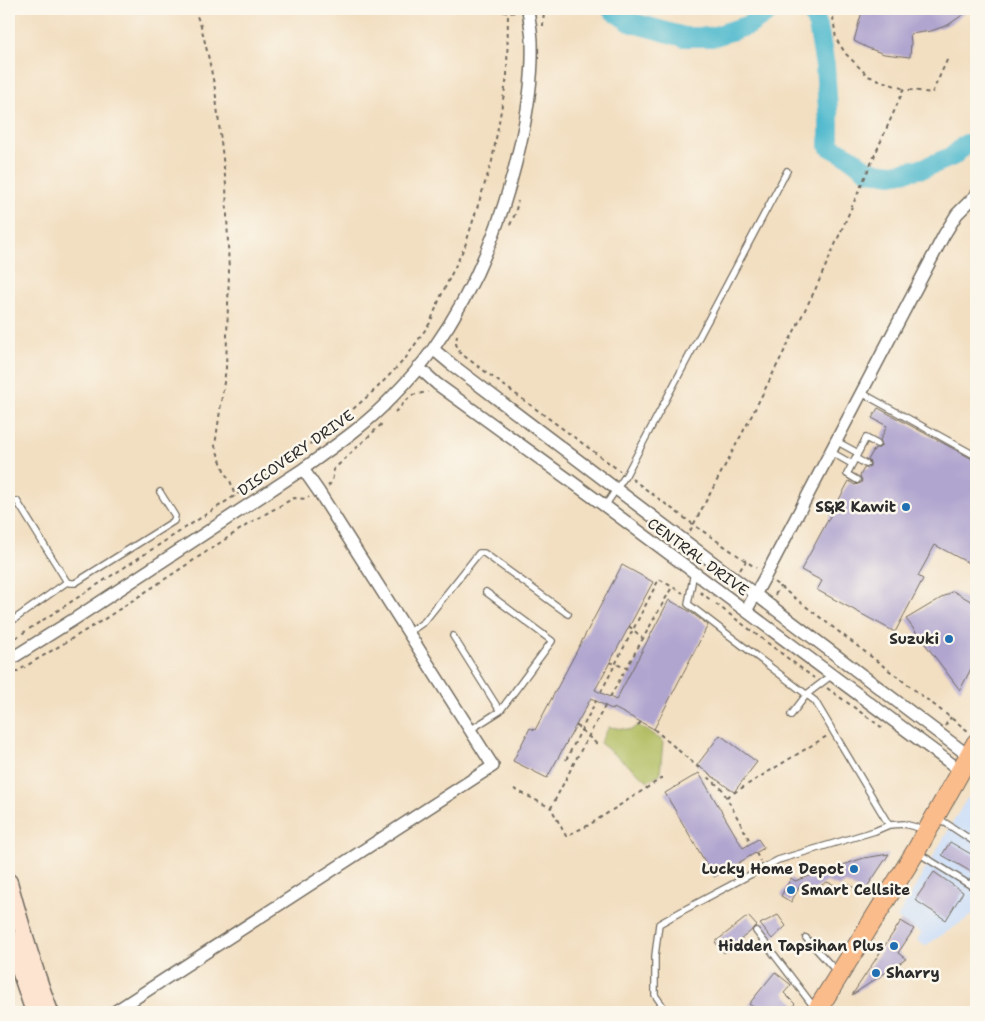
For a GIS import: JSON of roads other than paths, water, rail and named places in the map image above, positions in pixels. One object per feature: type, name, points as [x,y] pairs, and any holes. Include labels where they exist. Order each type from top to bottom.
[{"type":"main road","points":[[817,1012],[916,852],[969,750]]},
{"type":"main road","points":[[9,882],[50,1012]]},
{"type":"main road","points":[[9,938],[34,1012]]},
{"type":"street","name":"DISCOVERY DRIVE","points":[[9,660],[303,469],[336,445],[366,422],[391,398],[433,349],[474,279],[502,213],[514,171],[531,78],[532,42],[528,9]]},
{"type":"street","points":[[746,611],[950,225],[961,210],[976,195]]},
{"type":"street","name":"CENTRAL DRIVE","points":[[433,349],[756,594],[969,750]]},
{"type":"street","name":"CENTRAL DRIVE","points":[[418,367],[437,384],[832,675],[969,750]]},
{"type":"street","points":[[114,1012],[493,766],[303,469]]},
{"type":"lane","points":[[605,506],[626,475],[786,171]]},
{"type":"lane","points":[[862,393],[976,456]]},
{"type":"lane","points":[[858,480],[847,474],[866,438],[878,444]]},
{"type":"lane","points":[[836,441],[855,458],[866,464]]},
{"type":"lane","points":[[831,452],[855,458]]},
{"type":"lane","points":[[9,623],[67,582],[75,583],[174,521],[175,516],[160,492]]},
{"type":"lane","points":[[17,501],[67,582]]},
{"type":"lane","points":[[408,633],[424,622],[479,553],[484,553],[568,614]]},
{"type":"lane","points":[[694,572],[688,604],[815,701],[889,825]]},
{"type":"lane","points":[[470,730],[500,712],[552,641],[486,592]]},
{"type":"lane","points":[[453,636],[500,712]]},
{"type":"lane","points":[[791,715],[807,694],[832,675]]},
{"type":"lane","points":[[667,1012],[655,995],[655,956],[659,924],[682,911],[778,860],[875,831],[889,825],[932,823],[976,843]]},
{"type":"lane","points":[[916,852],[970,885],[976,876]]},
{"type":"lane","points":[[756,931],[817,1012]]},
{"type":"lane","points":[[806,938],[840,975]]},
{"type":"waterway","points":[[611,9],[630,22],[684,37],[712,37],[749,25],[772,9]]},
{"type":"waterway","points":[[811,9],[818,26],[825,66],[829,146],[851,158],[868,171],[892,174],[924,168],[953,156],[966,144],[976,144]]},
{"type":"place","name":"S&R Kawit","points":[[906,507]]},
{"type":"place","name":"Suzuki","points":[[949,639]]},
{"type":"place","name":"Lucky Home Depot","points":[[854,869]]},
{"type":"place","name":"Smart Cellsite","points":[[791,890]]},
{"type":"place","name":"Hidden Tapsihan Plus","points":[[894,946]]},
{"type":"place","name":"Sharry","points":[[876,973]]}]
